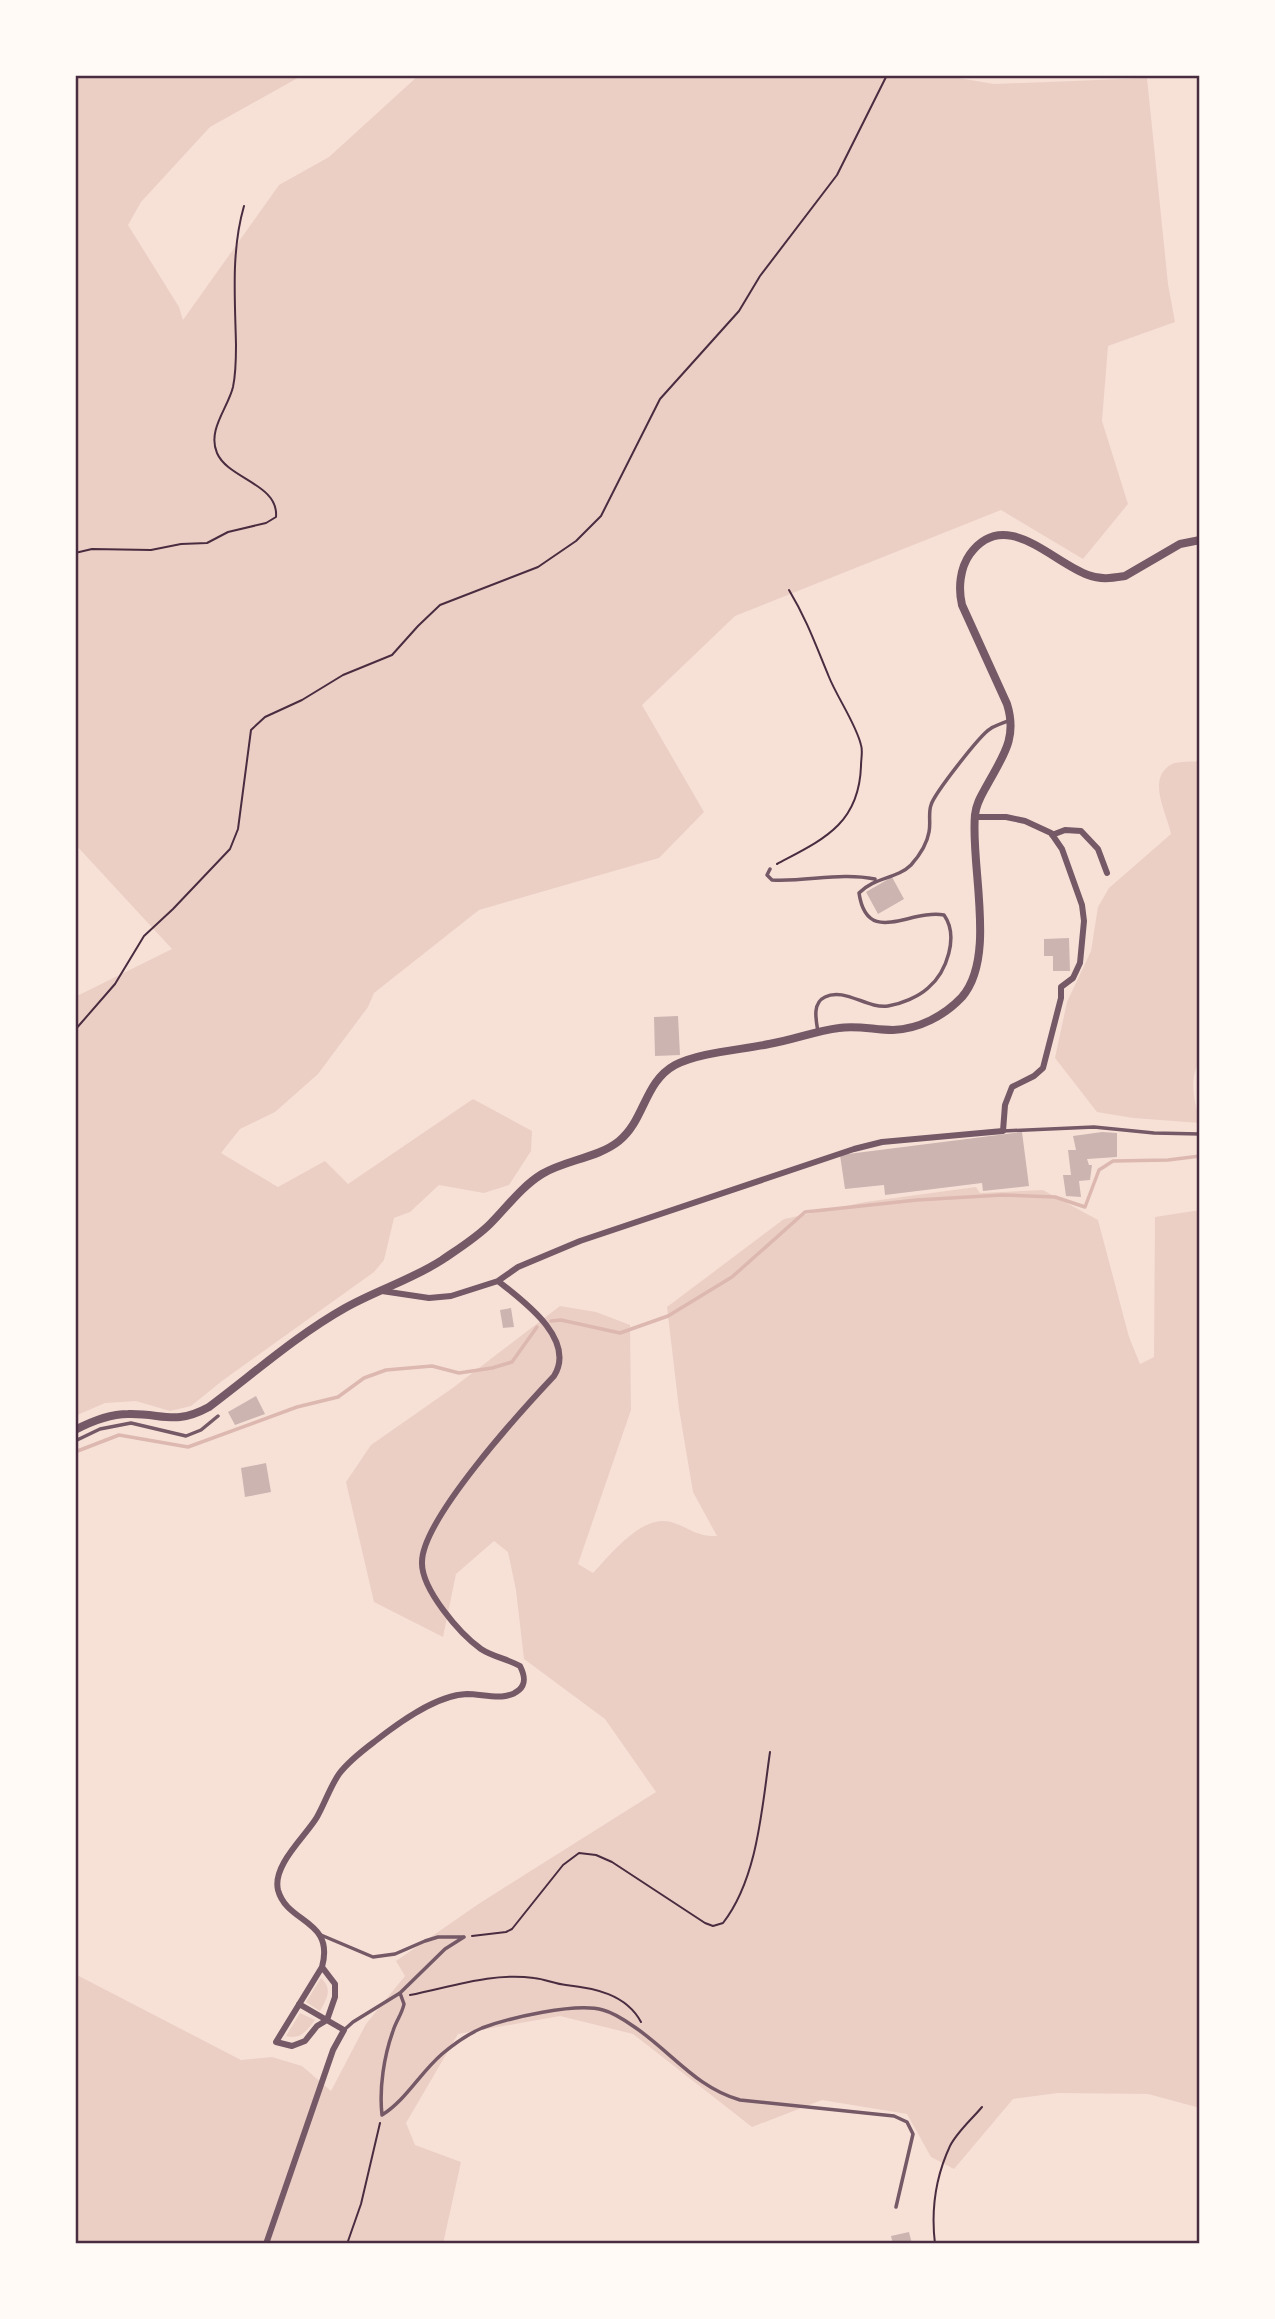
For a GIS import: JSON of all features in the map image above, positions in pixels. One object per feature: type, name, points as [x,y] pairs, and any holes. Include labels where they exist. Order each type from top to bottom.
[{"type":"street","points":[[75,1430],[111,1415],[129,1413],[180,1419],[209,1407],[324,1321],[348,1307],[415,1277],[472,1238],[523,1188],[542,1174],[617,1143],[629,1131],[653,1085],[675,1065],[689,1059],[772,1044],[843,1027],[894,1030],[912,1027],[930,1021],[948,1010],[963,995],[978,964],[976,804],[1012,732],[1012,719],[1001,687],[962,605],[959,592],[965,562],[976,546],[996,535],[1011,535],[1088,575],[1103,579],[1125,576],[1180,544],[1200,540]]},
{"type":"street","points":[[382,1291],[438,1299],[498,1281],[518,1267],[561,1248],[854,1149],[882,1142],[1003,1131],[1005,1105],[1012,1087],[1034,1076],[1043,1068],[1061,998],[1061,987],[1073,978],[1080,963],[1084,920],[1082,905],[1062,849],[1052,835],[1025,821],[1006,817],[975,817]]},
{"type":"street","points":[[1052,835],[1065,830],[1081,831],[1098,849],[1107,873]]},
{"type":"street","points":[[322,1967],[335,1984],[335,1997],[327,2020],[317,2026],[305,2041],[292,2046],[276,2042],[322,1967],[326,1953],[320,1934],[283,1900],[278,1885],[283,1865],[316,1818],[337,1776],[374,1742],[442,1699],[466,1694],[503,1697],[513,1694],[525,1678],[520,1666],[482,1650],[452,1620],[430,1588],[423,1573],[422,1561],[430,1535],[454,1494],[554,1376],[559,1364],[557,1346],[543,1322],[529,1305],[498,1281]]},
{"type":"street","points":[[265,2244],[333,2050],[344,2030],[299,2004]]},
{"type":"lane","points":[[818,1032],[817,1004],[823,997],[838,994],[870,1005],[902,1003],[927,989],[946,962],[952,936],[951,924],[944,915],[930,912],[889,922],[877,922],[866,916],[861,907],[859,893],[877,880],[909,866],[923,848],[929,831],[931,802],[939,790],[981,737],[991,728],[1012,719]]},
{"type":"lane","points":[[770,869],[767,875],[772,880],[832,875],[877,880]]},
{"type":"lane","points":[[1003,1131],[1094,1127],[1200,1134]]},
{"type":"lane","points":[[75,1441],[100,1429],[131,1423],[186,1436],[201,1430],[218,1416]]},
{"type":"lane","points":[[320,1934],[373,1958],[395,1954],[438,1937],[464,1937]]},
{"type":"lane","points":[[344,2030],[400,1993],[435,1959],[464,1937]]},
{"type":"lane","points":[[382,2115],[382,2088],[387,2053],[391,2035],[404,2004],[400,1993]]},
{"type":"lane","points":[[382,2115],[394,2108],[440,2055],[470,2034],[496,2024],[552,2012],[594,2008],[605,2010],[625,2020],[699,2081],[723,2095],[740,2100],[894,2116],[907,2122],[913,2134],[896,2207]]},
{"type":"path","points":[[75,1030],[115,985],[144,936],[230,849],[238,829],[251,730],[265,717],[302,701],[343,675],[392,655],[440,605],[538,567],[576,541],[601,516],[660,399],[739,311],[760,276],[837,174],[887,75]]},
{"type":"path","points":[[75,553],[92,549],[150,550],[181,544],[207,543],[228,532],[265,523],[276,517],[276,508],[263,490],[224,463],[216,451],[217,425],[233,387],[236,363],[235,265],[237,236],[244,206]]},
{"type":"path","points":[[770,869],[835,831],[857,795],[861,780],[861,745],[829,678],[814,637],[789,590]]},
{"type":"path","points":[[464,1937],[512,1929],[563,1865],[579,1853],[596,1855],[612,1862],[705,1923],[713,1926],[723,1923],[738,1899],[758,1835],[770,1752]]},
{"type":"path","points":[[400,1993],[411,1995],[460,1983],[517,1977],[583,1986],[613,1995],[623,2002],[639,2017],[650,2038]]},
{"type":"path","points":[[935,2244],[933,2223],[938,2178],[951,2144],[982,2107]]},
{"type":"path","points":[[347,2244],[361,2204],[382,2115]]},
{"type":"shaded area","points":[[75,75],[303,75],[210,127],[141,202],[128,225],[179,307],[183,320],[279,185],[329,157],[419,75],[941,75],[994,84],[1147,78],[1168,284],[1175,322],[1108,346],[1102,421],[1128,504],[1083,559],[1001,510],[735,616],[642,705],[704,812],[659,858],[479,910],[374,993],[368,1007],[318,1074],[275,1112],[240,1129],[221,1153],[278,1187],[325,1161],[348,1184],[473,1099],[532,1131],[531,1151],[509,1185],[484,1193],[439,1185],[410,1212],[394,1218],[384,1260],[374,1272],[191,1406],[170,1411],[136,1401],[105,1403],[75,1416],[75,992],[79,995],[172,949],[75,844]]},
{"type":"shaded area","points":[[1200,761],[1200,1061],[1193,1083],[1200,1123],[1133,1118],[1097,1112],[1055,1058],[1067,1002],[1091,951],[1098,907],[1109,888],[1171,834],[1160,796],[1160,778],[1164,770],[1175,763]]},
{"type":"shaded area","points":[[976,1187],[980,1193],[1043,1190],[1098,1220],[1129,1337],[1140,1364],[1154,1357],[1155,1217],[1200,1210],[1200,2108],[1148,2094],[1058,2093],[1013,2099],[954,2169],[931,2157],[907,2114],[822,2100],[752,2127],[633,2034],[560,2016],[458,2034],[406,2123],[415,2145],[461,2162],[443,2244],[75,2244],[75,1974],[241,2060],[272,2057],[302,2066],[331,2091],[366,2024],[405,1976],[396,1961],[480,1903],[656,1792],[605,1719],[524,1659],[516,1590],[508,1552],[494,1541],[456,1574],[443,1637],[374,1602],[346,1482],[371,1445],[454,1387],[560,1306],[596,1312],[630,1325],[631,1410],[578,1564],[593,1573],[628,1537],[649,1524],[660,1521],[671,1522],[703,1535],[717,1536],[693,1492],[679,1409],[667,1307],[784,1219],[865,1202]]},
{"type":"shaded area","points":[[321,1978],[328,1990],[320,2011],[306,2002]]},
{"type":"shaded area","points":[[300,2013],[315,2020],[299,2036],[286,2036]]},
{"type":"building","points":[[892,877],[904,899],[878,914],[866,892]]},
{"type":"building","points":[[1069,938],[1070,971],[1053,971],[1053,956],[1044,956],[1044,939]]},
{"type":"building","points":[[678,1016],[680,1055],[655,1056],[654,1017]]},
{"type":"building","points":[[1022,1132],[1029,1186],[983,1191],[982,1183],[885,1195],[884,1185],[845,1189],[840,1155]]},
{"type":"building","points":[[1117,1133],[1117,1157],[1087,1159],[1089,1165],[1092,1165],[1090,1180],[1079,1181],[1081,1197],[1066,1196],[1063,1175],[1071,1175],[1068,1150],[1076,1150],[1073,1136]]},
{"type":"building","points":[[511,1308],[514,1327],[503,1328],[500,1310]]},
{"type":"building","points":[[256,1396],[265,1414],[235,1425],[228,1412]]},
{"type":"building","points":[[266,1463],[271,1492],[245,1497],[241,1468]]},
{"type":"building","points":[[909,2232],[912,2244],[893,2244],[891,2236]]},
{"type":"waterway","points":[[551,1321],[561,1320],[620,1333],[668,1316],[732,1277],[805,1212],[917,1200],[1002,1195],[1055,1197],[1085,1207],[1099,1170],[1113,1161],[1168,1160],[1200,1156]]},
{"type":"waterway","points":[[75,1452],[119,1435],[188,1447],[297,1407],[338,1397],[364,1378],[386,1370],[432,1366],[459,1373],[492,1368],[512,1362],[537,1327]]}]
